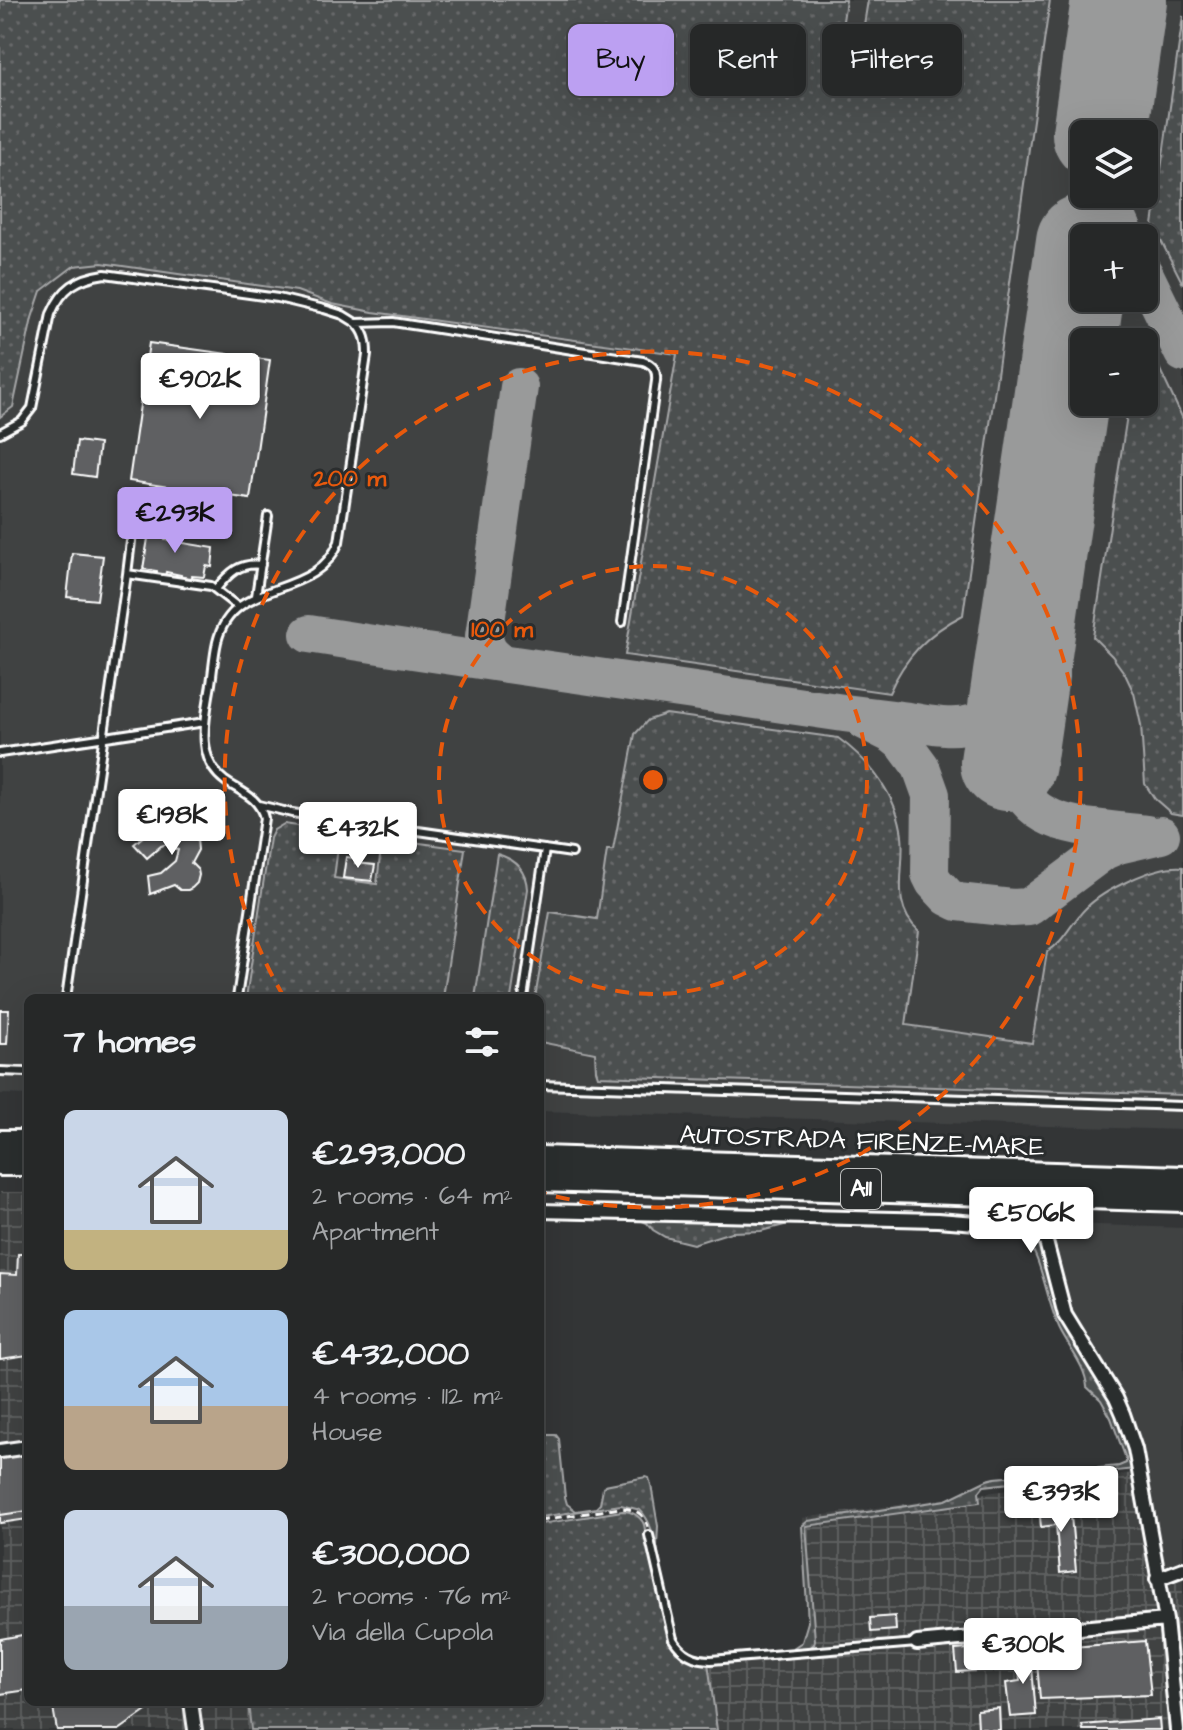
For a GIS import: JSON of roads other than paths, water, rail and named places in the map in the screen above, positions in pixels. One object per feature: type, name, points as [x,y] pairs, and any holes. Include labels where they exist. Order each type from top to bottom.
[{"type":"highway","points":[[0,1143],[24,1143]]},
{"type":"highway","name":"AUTOSTRADA FIRENZE-MARE","points":[[544,1159],[1183,1179]]},
{"type":"highway","points":[[0,1163],[24,1163]]},
{"type":"highway","name":"AUTOSTRADA FIRENZE-MARE","points":[[544,1179],[1183,1199]]},
{"type":"street","points":[[544,1211],[938,1220],[1039,1228],[1045,1238],[1065,1315],[1123,1414],[1135,1449],[1166,1620],[1177,1730]]},
{"type":"street","points":[[0,1451],[24,1448]]},
{"type":"street","points":[[1157,1579],[1183,1569]]},
{"type":"street","points":[[917,1643],[1166,1620]]},
{"type":"street","points":[[192,1706],[195,1730]]},
{"type":"lane","points":[[0,433],[22,421],[32,408],[51,314],[64,293],[87,276],[132,277],[278,298],[343,315],[356,323],[365,334],[367,355],[339,542],[326,565],[317,571],[256,596],[238,607],[225,623],[217,643],[205,722],[207,756],[221,778],[259,805],[263,824],[238,994]]},
{"type":"lane","points":[[356,323],[393,322],[650,364],[657,374],[622,622]]},
{"type":"lane","points":[[67,994],[136,500]]},
{"type":"lane","points":[[256,596],[268,516]]},
{"type":"lane","points":[[216,589],[241,566],[261,565]]},
{"type":"lane","points":[[127,574],[204,584],[216,589],[238,607]]},
{"type":"lane","points":[[0,753],[205,722]]},
{"type":"lane","points":[[259,805],[292,813],[572,853]]},
{"type":"lane","points":[[524,994],[545,849]]},
{"type":"lane","points":[[0,1071],[24,1072]]},
{"type":"lane","points":[[544,1084],[1183,1106]]},
{"type":"lane","points":[[649,1535],[673,1639],[687,1655],[711,1660],[917,1643]]}]
